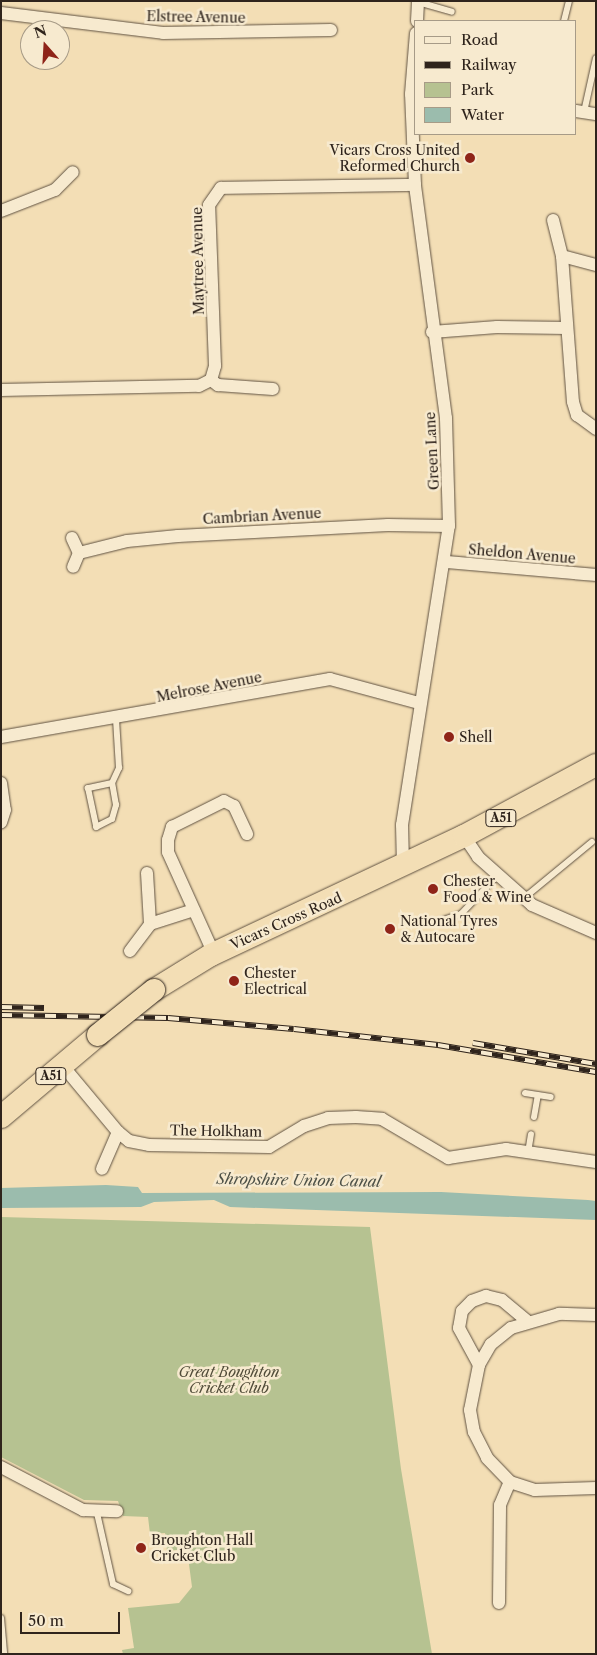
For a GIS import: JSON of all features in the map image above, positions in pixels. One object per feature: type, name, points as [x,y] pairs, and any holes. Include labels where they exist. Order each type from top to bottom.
[{"type":"highway","name":"Vicars Cross Road","points":[[1,1116],[154,990],[214,954],[464,836],[596,765]]},
{"type":"street","points":[[417,20],[418,2]]},
{"type":"street","name":"Elstree Avenue","points":[[1,14],[163,33],[332,30]]},
{"type":"street","name":"Green Lane","points":[[403,865],[402,825],[419,703],[447,562],[449,526],[447,427],[432,332],[415,185],[414,74]]},
{"type":"street","points":[[1,212],[55,190],[73,172]]},
{"type":"street","name":"Maytree Avenue","points":[[211,380],[215,366],[209,205],[221,188],[328,183],[415,185]]},
{"type":"street","points":[[554,220],[562,256],[573,402],[577,415],[596,429]]},
{"type":"street","points":[[562,256],[596,265]]},
{"type":"street","points":[[432,332],[497,327],[567,328]]},
{"type":"street","points":[[1,390],[199,386],[211,380],[218,385],[272,389]]},
{"type":"street","name":"Cambrian Avenue","points":[[79,553],[126,541],[178,536],[388,525],[449,526]]},
{"type":"street","points":[[72,538],[79,553],[73,567]]},
{"type":"street","name":"Sheldon Avenue","points":[[447,562],[596,575]]},
{"type":"street","name":"Melrose Avenue","points":[[1,737],[116,719],[330,679],[419,703]]},
{"type":"street","points":[[1,782],[5,810],[1,822]]},
{"type":"street","points":[[214,954],[168,852],[172,827],[230,802],[247,834]]},
{"type":"street","points":[[464,836],[497,876],[524,898],[596,933]]},
{"type":"street","points":[[147,873],[150,924]]},
{"type":"street","points":[[130,951],[150,924],[194,910]]},
{"type":"street","name":"The Holkham","points":[[63,1066],[118,1132],[129,1141],[149,1145],[269,1147],[304,1126],[328,1118],[356,1117],[382,1119],[448,1158],[477,1150],[528,1153],[596,1162]]},
{"type":"street","points":[[102,1169],[118,1132]]},
{"type":"street","points":[[479,1365],[459,1328],[462,1311],[472,1301],[486,1296],[502,1300],[527,1321]]},
{"type":"street","points":[[596,1315],[559,1314],[527,1321],[491,1344],[479,1365],[472,1388],[474,1432],[487,1458],[510,1482],[536,1490],[596,1488]]},
{"type":"street","points":[[1,1466],[98,1513],[117,1511]]},
{"type":"street","points":[[499,1603],[500,1505],[510,1482]]},
{"type":"lane","points":[[564,20],[569,1]]},
{"type":"lane","points":[[418,2],[452,12]]},
{"type":"lane","points":[[585,112],[596,58]]},
{"type":"lane","points":[[112,783],[88,788],[96,827],[112,819],[116,805],[112,783],[119,768],[116,719]]},
{"type":"lane","points":[[524,898],[592,842]]},
{"type":"lane","points":[[440,921],[461,914],[497,876]]},
{"type":"lane","points":[[526,1093],[551,1097]]},
{"type":"lane","points":[[534,1118],[538,1095]]},
{"type":"lane","points":[[528,1153],[531,1134]]},
{"type":"lane","points":[[98,1513],[113,1584],[128,1591]]},
{"type":"lane","points":[[1,1618],[4,1654]]},
{"type":"green space","name":"Great Boughton Cricket Club","points":[[1,1217],[370,1227],[401,1469],[432,1654],[123,1654],[122,1650],[134,1648],[128,1608],[179,1603],[192,1587],[187,1549],[167,1551],[165,1533],[150,1534],[148,1517],[123,1516],[118,1501],[84,1500],[1,1457]]},
{"type":"water","points":[[106,1185],[138,1187],[142,1193],[441,1192],[588,1200],[596,1201],[596,1220],[230,1207],[214,1200],[154,1202],[141,1207],[1,1208],[1,1188]]},
{"type":"railway","points":[[1,1007],[44,1008]]},
{"type":"railway","points":[[1,1015],[168,1018],[294,1029],[438,1045],[596,1072]]},
{"type":"railway","points":[[473,1043],[596,1064]]},
{"type":"place","name":"Vicars Cross United Reformed Church","points":[[470,158]]},
{"type":"place","name":"Shell","points":[[449,737]]},
{"type":"place","name":"Chester Food & Wine","points":[[433,889]]},
{"type":"place","name":"National Tyres & Autocare","points":[[390,929]]},
{"type":"place","name":"Chester Electrical","points":[[234,981]]},
{"type":"place","name":"Broughton Hall Cricket Club","points":[[141,1548]]},
{"type":"water label","name":"Shropshire Union Canal","points":[[299,1180]]}]
